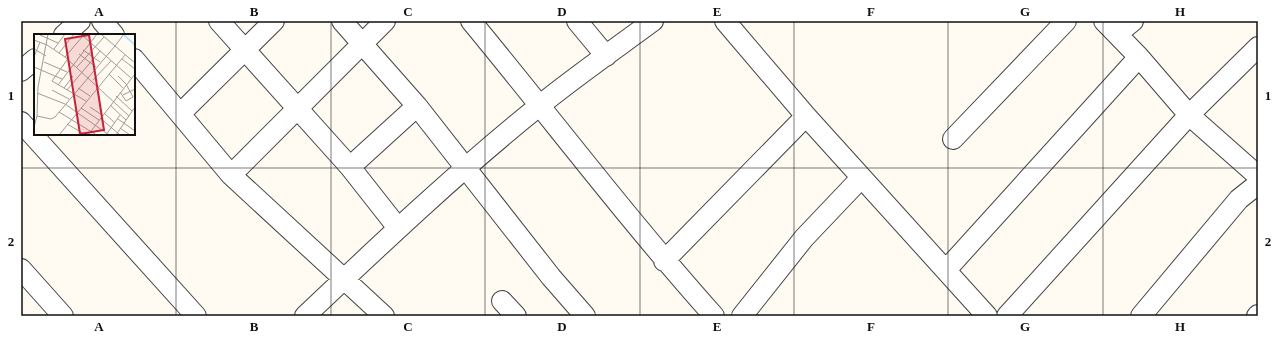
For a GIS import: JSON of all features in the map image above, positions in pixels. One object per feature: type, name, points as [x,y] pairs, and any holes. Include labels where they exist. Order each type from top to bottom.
[{"type":"street","points":[[65,34],[80,21]]},
{"type":"street","points":[[102,21],[113,34]]},
{"type":"street","points":[[219,21],[350,167],[398,228]]},
{"type":"street","points":[[180,114],[274,21]]},
{"type":"street","points":[[342,21],[417,106],[466,166],[550,277],[585,316]]},
{"type":"street","points":[[231,174],[385,21]]},
{"type":"street","points":[[471,21],[664,261],[714,316]]},
{"type":"street","points":[[577,21],[606,56]]},
{"type":"street","points":[[305,316],[466,166],[540,105],[653,21]]},
{"type":"street","points":[[725,21],[861,178],[987,316]]},
{"type":"street","points":[[953,139],[1066,21]]},
{"type":"street","points":[[1134,21],[1110,28],[1139,57],[1190,115],[1258,176]]},
{"type":"street","points":[[1007,316],[1190,115],[1258,47]]},
{"type":"street","points":[[946,270],[1139,57]]},
{"type":"street","points":[[21,71],[34,60]]},
{"type":"street","points":[[135,60],[231,174],[384,316]]},
{"type":"street","points":[[350,167],[417,106]]},
{"type":"street","points":[[664,261],[806,116]]},
{"type":"street","points":[[21,122],[196,316]]},
{"type":"street","points":[[742,316],[804,238],[861,178]]},
{"type":"street","points":[[1141,316],[1240,199],[1258,184]]},
{"type":"street","points":[[21,269],[63,316]]},
{"type":"street","points":[[502,301],[516,316]]}]
